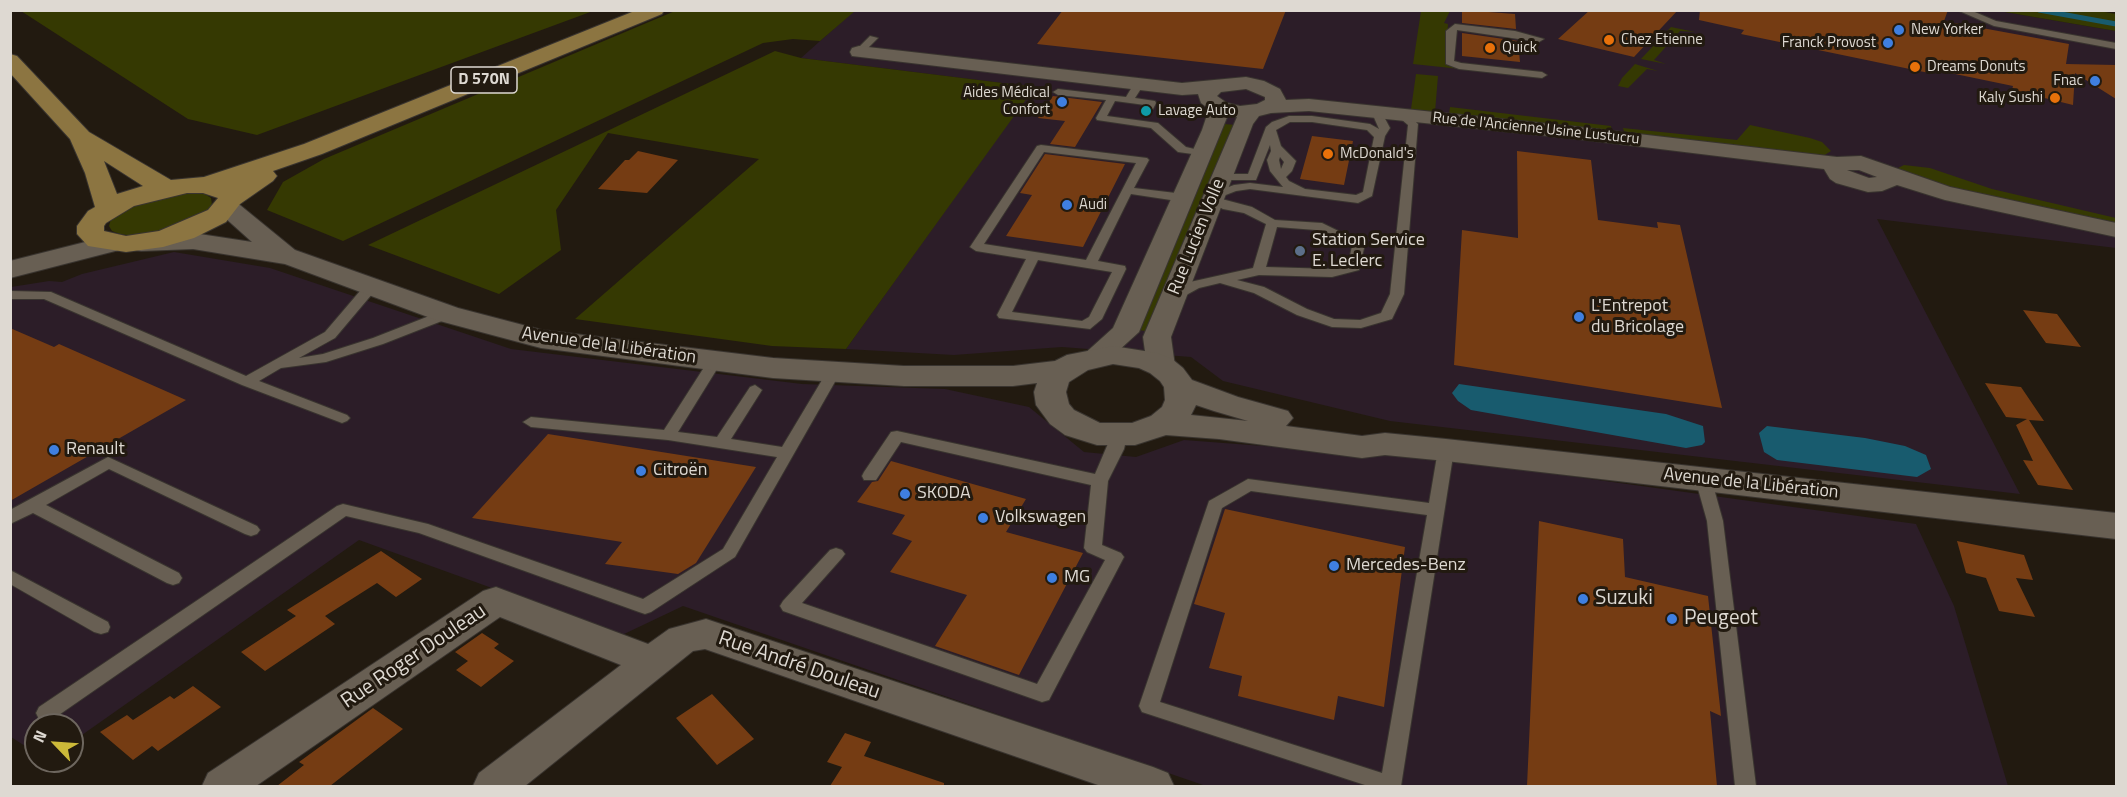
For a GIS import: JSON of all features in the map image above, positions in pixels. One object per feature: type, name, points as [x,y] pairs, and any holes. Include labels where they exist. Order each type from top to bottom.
[{"type":"main road","name":"D 570N","points":[[206,185],[313,149],[655,10]]},
{"type":"main road","points":[[10,60],[81,137],[165,188]]},
{"type":"main road","points":[[10,262],[100,217],[125,200],[165,188],[206,185],[227,193],[228,203],[210,220],[184,232],[141,243],[112,243],[98,240],[91,234],[100,217],[97,173],[81,137]]},
{"type":"main road","name":"D 570N","points":[[228,203],[260,179],[313,149]]},
{"type":"main road","name":"Avenue de la Libération","points":[[228,203],[251,230],[291,257]]},
{"type":"main road","name":"Avenue de la Libération","points":[[141,243],[193,241],[291,257],[447,314],[541,339],[833,373],[904,376],[1013,376],[1064,370]]},
{"type":"main road","points":[[10,270],[112,243]]},
{"type":"main road","points":[[1096,356],[1130,356],[1170,376],[1182,400],[1176,413],[1163,424],[1135,434],[1119,436],[1097,434],[1077,427],[1062,417],[1053,405],[1050,392],[1054,380],[1064,370],[1078,362],[1096,356]]},
{"type":"main road","name":"Avenue de la Libération","points":[[904,376],[1008,392],[1053,405]]},
{"type":"main road","name":"Avenue de la Libération","points":[[1170,376],[1254,413],[1360,433],[1385,444]]},
{"type":"main road","name":"Avenue de la Libération","points":[[1163,424],[1219,428],[1362,447],[1385,444],[1446,450],[2116,525]]},
{"type":"street","points":[[866,45],[1134,92],[1182,89],[1214,98],[1265,104],[1257,85],[1246,83],[1214,98]]},
{"type":"street","points":[[1096,356],[1125,332],[1203,154],[1214,98]]},
{"type":"street","name":"Rue de l'Ancienne Usine Lustucru","points":[[1265,104],[1309,105],[1371,115],[1762,155],[1835,167],[1845,162],[1861,163],[1878,168],[1885,180],[2116,230]]},
{"type":"street","name":"Rue Lucien Volle","points":[[1170,376],[1157,337],[1244,123],[1265,104]]},
{"type":"street","name":"Rue Roger Douleau","points":[[223,786],[496,602],[653,662]]},
{"type":"street","name":"Rue André Douleau","points":[[494,786],[682,639],[706,634],[1144,785]]},
{"type":"lane","points":[[1961,10],[1967,15],[1994,23],[2116,46]]},
{"type":"lane","points":[[1539,39],[1497,31],[1455,27],[1451,30],[1449,62],[1468,67],[1542,75]]},
{"type":"lane","points":[[1058,92],[1112,98],[1134,92],[1151,103],[1145,115]]},
{"type":"lane","points":[[1112,98],[1101,118],[1145,115]]},
{"type":"lane","points":[[1145,115],[1182,150],[1203,154]]},
{"type":"lane","points":[[1216,191],[1252,178],[1270,129],[1289,119],[1371,115],[1405,117],[1413,124],[1397,294],[1387,316],[1361,324],[1332,323],[1302,312],[1259,290],[1219,279]]},
{"type":"lane","points":[[1216,191],[1250,186],[1358,199],[1368,194],[1380,136],[1385,128],[1371,115]]},
{"type":"lane","points":[[1371,115],[1370,127],[1380,136]]},
{"type":"lane","points":[[1270,129],[1276,151],[1273,160],[1280,176],[1285,183],[1308,194]]},
{"type":"lane","points":[[1035,256],[1004,315],[1085,326],[1095,319],[1120,269],[1090,264],[1035,256],[976,248],[1041,148],[1143,160],[1090,264]]},
{"type":"lane","points":[[1127,190],[1184,198]]},
{"type":"lane","points":[[1174,296],[1195,285],[1258,271],[1332,273],[1354,267],[1359,244],[1318,226],[1272,223],[1248,210],[1227,206],[1216,191]]},
{"type":"lane","points":[[1258,271],[1272,223]]},
{"type":"lane","points":[[246,382],[330,335],[371,287]]},
{"type":"lane","points":[[10,295],[46,295],[246,382],[342,418]]},
{"type":"lane","points":[[273,367],[326,358],[447,314]]},
{"type":"lane","points":[[668,435],[715,361]]},
{"type":"lane","points":[[46,713],[343,510],[422,528],[645,607],[729,554],[833,373]]},
{"type":"lane","points":[[721,443],[755,390]]},
{"type":"lane","points":[[531,422],[668,435],[787,453]]},
{"type":"lane","points":[[870,476],[897,436],[1100,482]]},
{"type":"lane","points":[[836,554],[789,606],[1042,694],[1115,557],[1093,548],[1100,482],[1116,450],[1119,436]]},
{"type":"lane","points":[[1436,510],[1248,486],[1215,505],[1149,706],[1391,785],[1446,450]]},
{"type":"lane","points":[[10,518],[108,462],[251,530]]},
{"type":"lane","points":[[1703,478],[1715,521],[1746,786]]},
{"type":"lane","points":[[32,506],[173,578]]},
{"type":"lane","points":[[10,576],[101,627]]},
{"type":"shaded area","points":[[855,10],[1999,11],[2116,31],[2116,248],[1877,219],[2020,494],[1390,421],[1223,381],[1191,357],[1062,347],[954,355],[846,349],[1034,87],[801,58]]},
{"type":"shaded area","points":[[174,252],[270,268],[511,349],[802,384],[945,389],[1029,407],[1084,452],[1136,457],[1184,440],[1396,456],[1504,467],[1916,524],[1954,606],[2008,786],[1206,786],[683,606],[622,635],[359,540],[84,734],[84,713],[24,713],[24,745],[11,737],[11,287],[49,281],[62,282],[82,274]]},
{"type":"green space","points":[[21,11],[593,11],[257,135],[188,119]]},
{"type":"green space","points":[[675,11],[855,11],[820,41],[793,39],[763,43],[343,241],[267,210],[283,182],[324,159]]},
{"type":"green space","points":[[1421,11],[1450,11],[1444,23],[1448,24],[1446,63],[1536,77],[1413,64]]},
{"type":"green space","points":[[1999,11],[2099,11],[2116,14],[2116,31]]},
{"type":"green space","points":[[1671,27],[1695,32],[1680,31],[1654,60],[1666,64],[1641,59]]},
{"type":"green space","points":[[775,51],[801,58],[1035,87],[846,349],[772,346],[575,319],[759,159],[608,133],[556,210],[561,250],[499,294],[368,245]]},
{"type":"green space","points":[[1635,64],[1658,71],[1647,69],[1628,88],[1618,86],[1622,78]]},
{"type":"green space","points":[[1416,74],[1438,76],[1435,112],[1411,109]]},
{"type":"green space","points":[[1450,107],[1611,126],[1612,133],[1449,114]]},
{"type":"green space","points":[[1224,124],[1236,125],[1153,332],[1138,330]]},
{"type":"green space","points":[[1750,125],[1810,138],[1822,142],[1831,151],[1823,156],[1625,135],[1623,128],[1737,140]]},
{"type":"green space","points":[[1904,165],[1930,168],[1992,189],[2116,218],[2116,224],[2080,219],[1940,188],[1898,171],[1898,168]]},
{"type":"green space","points":[[193,192],[205,194],[211,198],[212,205],[207,212],[165,232],[133,236],[112,231],[109,226],[111,219],[144,200]]},
{"type":"water","points":[[1459,384],[1666,414],[1703,426],[1705,442],[1702,445],[1686,448],[1471,410],[1458,401],[1452,393]]},
{"type":"water","points":[[1767,426],[1865,438],[1905,446],[1926,455],[1931,469],[1917,477],[1777,460],[1764,452],[1759,433]]},
{"type":"building","points":[[1063,10],[1286,10],[1263,69],[1037,44]]},
{"type":"building","points":[[1462,10],[1515,14],[1516,29],[1462,23]]},
{"type":"building","points":[[1590,10],[1678,10],[1634,57],[1558,39]]},
{"type":"building","points":[[1700,10],[1948,10],[1944,21],[2069,44],[2066,64],[2116,65],[2116,99],[2075,73],[2073,105],[2012,90],[2013,86],[1931,69],[1929,73],[1741,34],[1744,30],[1699,20]]},
{"type":"building","name":"Quick","points":[[1462,33],[1518,41],[1520,62],[1462,56]]},
{"type":"building","points":[[1053,96],[1102,102],[1075,147],[1050,144],[1065,121],[1038,118]]},
{"type":"building","points":[[1312,136],[1353,141],[1344,185],[1300,179]]},
{"type":"building","points":[[638,151],[678,160],[647,193],[598,189],[625,160],[629,160]]},
{"type":"building","name":"L'Entrepot du Bricolage","points":[[1517,151],[1591,160],[1598,220],[1658,228],[1657,222],[1680,225],[1722,408],[1454,365],[1462,230],[1518,238]]},
{"type":"building","points":[[1045,154],[1125,164],[1083,247],[1006,236],[1032,195],[1020,193]]},
{"type":"building","points":[[2023,310],[2057,314],[2081,347],[2046,343]]},
{"type":"building","name":"Renault","points":[[10,328],[54,347],[59,344],[186,400],[10,501]]},
{"type":"building","points":[[1985,383],[2021,387],[2044,421],[2029,420],[2073,490],[2038,485],[2023,460],[2033,461],[2016,425],[2027,419],[2006,417]]},
{"type":"building","points":[[548,434],[756,467],[696,563],[678,574],[605,564],[622,542],[472,518]]},
{"type":"building","points":[[891,461],[1026,499],[1006,532],[1083,553],[1019,675],[935,646],[967,595],[890,572],[912,541],[892,534],[905,515],[857,502],[872,482],[878,481]]},
{"type":"building","points":[[1225,509],[1405,547],[1384,707],[1338,696],[1334,720],[1238,696],[1242,676],[1209,668],[1225,613],[1194,604]]},
{"type":"building","points":[[1539,521],[1623,539],[1625,577],[1708,596],[1721,716],[1710,711],[1717,786],[1527,786]]},
{"type":"building","points":[[1957,541],[2024,555],[2033,580],[2016,578],[2035,617],[1999,611],[1986,578],[1966,573]]},
{"type":"building","points":[[381,551],[422,579],[396,597],[377,583],[325,616],[335,624],[265,671],[241,652],[296,616],[287,610]]},
{"type":"building","points":[[482,633],[499,644],[494,648],[514,661],[481,687],[456,670],[468,661],[455,652]]},
{"type":"building","points":[[193,686],[221,707],[158,751],[152,746],[133,760],[100,732],[127,715],[133,720],[170,696],[174,699]]},
{"type":"building","points":[[712,694],[754,739],[717,765],[676,718]]},
{"type":"building","points":[[373,708],[403,729],[330,786],[277,786],[304,765],[299,762]]},
{"type":"building","points":[[845,733],[871,742],[864,756],[944,783],[944,786],[830,786],[842,767],[827,762]]},
{"type":"waterway","points":[[2039,10],[2116,24]]},
{"type":"place","name":"New Yorker","points":[[1899,30]]},
{"type":"place","name":"Chez Etienne","points":[[1609,40]]},
{"type":"place","name":"Franck Provost","points":[[1888,43]]},
{"type":"place","name":"Quick","points":[[1490,48]]},
{"type":"place","name":"Dreams Donuts","points":[[1915,67]]},
{"type":"place","name":"Fnac","points":[[2095,81]]},
{"type":"place","name":"Kaly Sushi","points":[[2055,98]]},
{"type":"place","name":"Aides Médical Confort","points":[[1062,102]]},
{"type":"place","name":"Lavage Auto","points":[[1146,111]]},
{"type":"place","name":"McDonald's","points":[[1328,154]]},
{"type":"place","name":"Audi","points":[[1067,205]]},
{"type":"place","name":"Station Service E. Leclerc","points":[[1300,251]]},
{"type":"place","name":"L'Entrepot du Bricolage","points":[[1579,317]]},
{"type":"place","name":"Renault","points":[[54,450]]},
{"type":"place","name":"Citroën","points":[[641,471]]},
{"type":"place","name":"SKODA","points":[[905,494]]},
{"type":"place","name":"Volkswagen","points":[[983,518]]},
{"type":"place","name":"Mercedes-Benz","points":[[1334,566]]},
{"type":"place","name":"MG","points":[[1052,578]]},
{"type":"place","name":"Suzuki","points":[[1583,599]]},
{"type":"place","name":"Peugeot","points":[[1672,619]]}]
